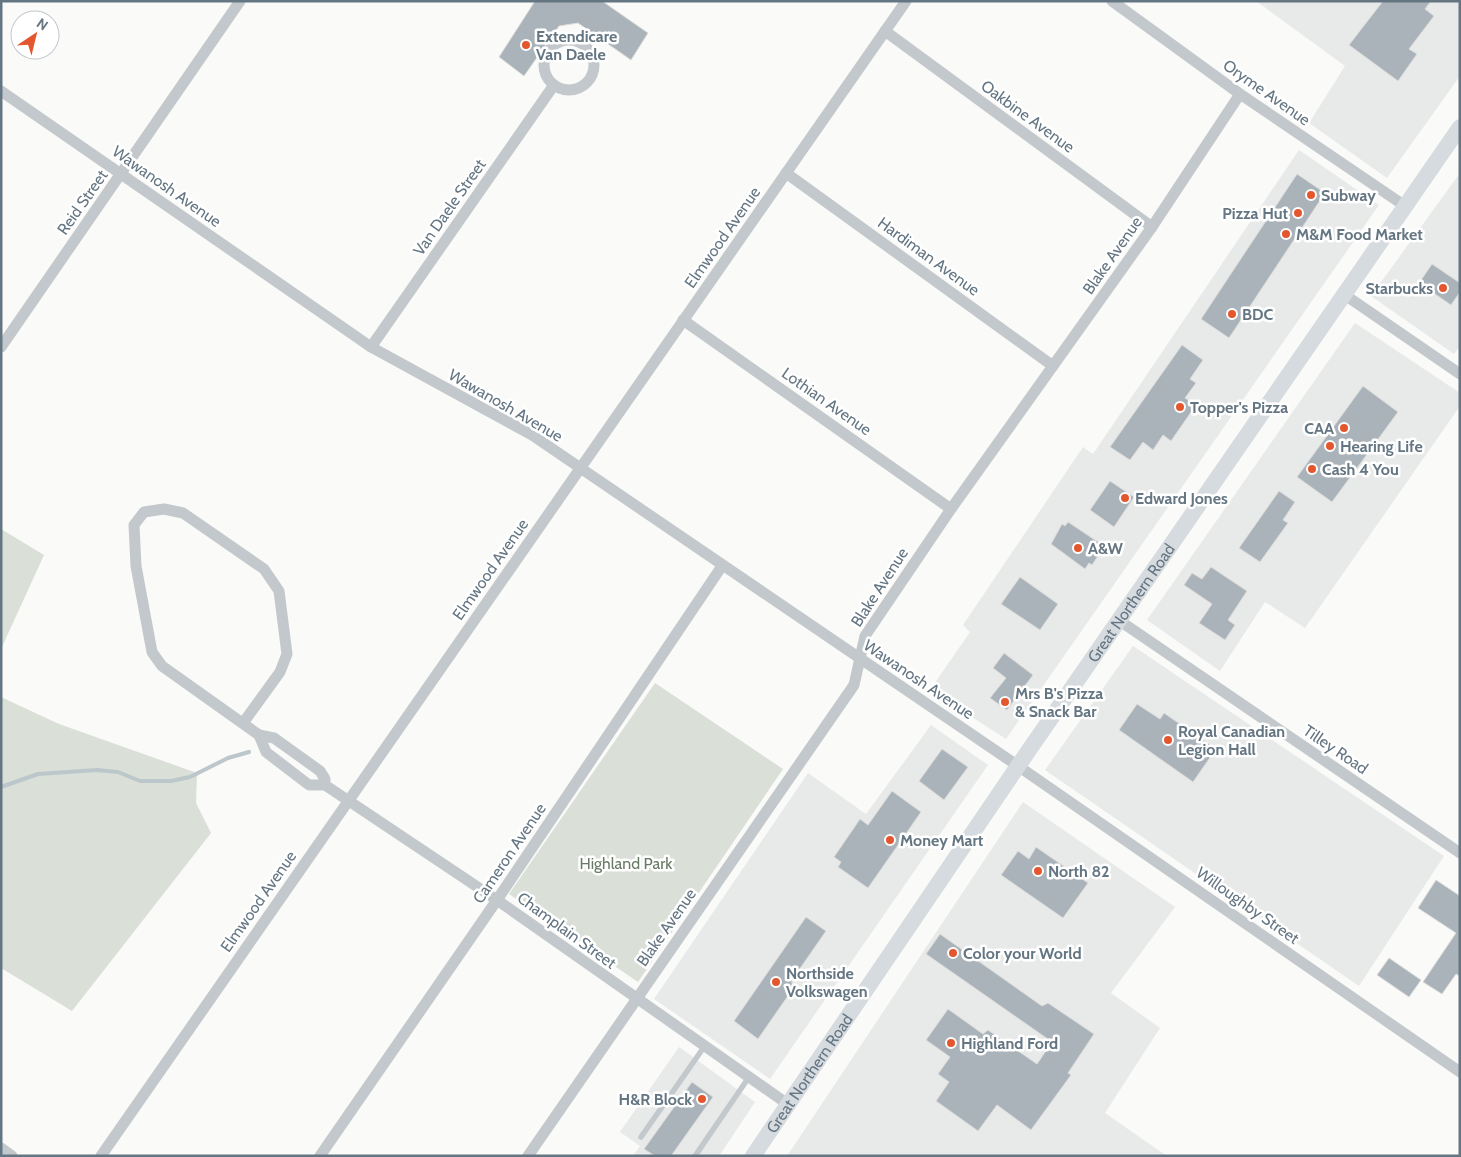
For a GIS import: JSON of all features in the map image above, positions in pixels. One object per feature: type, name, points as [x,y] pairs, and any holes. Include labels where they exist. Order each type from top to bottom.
[{"type":"main road","name":"Great Northern Road","points":[[753,1156],[1018,766],[1457,135]]},
{"type":"street","name":"Reid Street","points":[[1,347],[240,1]]},
{"type":"street","name":"Elmwood Avenue","points":[[102,1156],[906,1]]},
{"type":"street","name":"Oryme Avenue","points":[[1112,1],[1240,94],[1406,206]]},
{"type":"street","name":"Oakbine Avenue","points":[[885,31],[1152,227]]},
{"type":"street","points":[[565,40],[581,43],[592,55],[594,63],[591,79],[578,89],[561,89],[554,85],[545,72],[546,55],[557,43],[565,40]]},
{"type":"street","name":"Van Daele Street","points":[[371,347],[554,85]]},
{"type":"street","name":"Wawanosh Avenue","points":[[1,91],[371,347],[532,435],[1018,766]]},
{"type":"street","name":"Blake Avenue","points":[[528,1156],[854,685],[865,636],[1052,366],[1152,227],[1240,94]]},
{"type":"street","name":"Hardiman Avenue","points":[[786,173],[1052,366]]},
{"type":"street","points":[[1345,295],[1460,374]]},
{"type":"street","name":"Lothian Avenue","points":[[683,320],[952,509]]},
{"type":"street","name":"Champlain Street","points":[[243,723],[280,672],[286,654],[279,590],[264,570],[183,513],[164,509],[144,512],[134,525],[136,566],[152,652],[162,666],[259,735],[274,738],[320,771],[325,779],[325,785]]},
{"type":"street","name":"Cameron Avenue","points":[[320,1156],[497,900],[722,566]]},
{"type":"street","name":"Tilley Road","points":[[1120,621],[1460,853]]},
{"type":"street","name":"Champlain Street","points":[[259,735],[266,752],[309,785],[325,785],[348,800],[497,900],[789,1105]]},
{"type":"street","name":"Willoughby Street","points":[[1018,766],[1460,1072]]},
{"type":"street","points":[[1,1148],[12,1156]]},
{"type":"lane","points":[[641,1137],[704,1047]]},
{"type":"lane","points":[[695,1156],[749,1077]]},
{"type":"shaded area","points":[[1256,1],[1460,1],[1460,76],[1387,178],[1309,123],[1345,66]]},
{"type":"shaded area","points":[[1299,150],[1379,205],[1006,739],[930,690],[970,632],[963,625],[1083,447],[1093,454]]},
{"type":"shaded area","points":[[1460,173],[1460,346],[1454,354],[1371,296]]},
{"type":"shaded area","points":[[1355,323],[1460,393],[1460,406],[1305,628],[1265,602],[1220,671],[1147,620]]},
{"type":"shaded area","points":[[1133,646],[1444,856],[1359,986],[1045,770]]},
{"type":"shaded area","points":[[931,725],[988,765],[770,1079],[654,999],[808,773],[866,814]]},
{"type":"shaded area","points":[[1023,802],[1175,907],[1111,993],[1160,1028],[1105,1113],[1167,1156],[787,1156]]},
{"type":"shaded area","points":[[679,1047],[755,1102],[719,1156],[633,1156],[640,1146],[620,1132]]},
{"type":"green space","points":[[1,529],[44,555],[1,649]]},
{"type":"green space","name":"Highland Park","points":[[655,683],[783,769],[638,982],[509,894]]},
{"type":"green space","points":[[1,697],[59,724],[197,773],[196,803],[211,833],[72,1011],[1,968]]},
{"type":"building","name":"Extendicare Van Daele","points":[[535,1],[602,1],[648,33],[631,60],[578,23],[559,26],[524,76],[499,57]]},
{"type":"building","points":[[1383,1],[1431,1],[1425,9],[1434,16],[1409,49],[1417,54],[1398,81],[1349,45]]},
{"type":"building","points":[[1297,174],[1325,193],[1229,338],[1201,319]]},
{"type":"building","name":"Starbucks","points":[[1432,264],[1460,283],[1460,292],[1451,305],[1419,283]]},
{"type":"building","points":[[1182,345],[1203,360],[1190,379],[1196,383],[1185,398],[1196,405],[1171,441],[1163,435],[1153,450],[1143,442],[1130,460],[1110,447]]},
{"type":"building","points":[[1363,386],[1398,412],[1332,502],[1297,477]]},
{"type":"building","points":[[1110,481],[1134,497],[1114,527],[1090,510]]},
{"type":"building","points":[[1279,491],[1295,502],[1283,520],[1288,523],[1260,562],[1239,548]]},
{"type":"building","name":"A&W","points":[[1068,522],[1101,544],[1097,551],[1100,553],[1092,565],[1089,563],[1085,569],[1051,544],[1062,524],[1065,526]]},
{"type":"building","points":[[1211,567],[1247,591],[1228,620],[1235,625],[1225,640],[1199,623],[1212,604],[1184,585],[1192,573],[1202,579]]},
{"type":"building","points":[[1020,577],[1058,604],[1040,630],[1001,604]]},
{"type":"building","points":[[1004,653],[1033,675],[1007,710],[990,698],[1006,678],[993,668]]},
{"type":"building","name":"Royal Canadian Legion Hall","points":[[1137,704],[1160,719],[1164,713],[1216,749],[1193,782],[1119,730]]},
{"type":"building","points":[[942,749],[968,767],[944,800],[919,781]]},
{"type":"building","points":[[892,791],[921,812],[868,888],[838,867],[841,862],[834,857],[860,819],[868,825]]},
{"type":"building","points":[[1036,847],[1088,883],[1063,918],[1001,875],[1018,851],[1029,859]]},
{"type":"building","points":[[1436,880],[1460,896],[1460,976],[1456,974],[1442,994],[1423,982],[1456,933],[1418,908]]},
{"type":"building","points":[[806,917],[826,931],[792,980],[792,990],[758,1039],[734,1021]]},
{"type":"building","points":[[940,934],[1042,1006],[1048,1003],[1094,1034],[1068,1073],[1071,1075],[1031,1130],[997,1105],[978,1131],[936,1101],[949,1082],[938,1074],[950,1057],[926,1040],[948,1009],[983,1034],[988,1030],[1037,1064],[1052,1042],[926,954]]},
{"type":"building","points":[[1389,958],[1421,980],[1409,997],[1377,975]]},
{"type":"building","points":[[692,1082],[713,1097],[671,1156],[655,1156],[644,1149]]},
{"type":"waterway","points":[[1,787],[38,774],[97,770],[118,772],[140,781],[171,781],[190,777],[228,758],[249,752]]},
{"type":"place","name":"Extendicare Van Daele","points":[[526,45]]},
{"type":"place","name":"Subway","points":[[1311,195]]},
{"type":"place","name":"Pizza Hut","points":[[1298,213]]},
{"type":"place","name":"M&M Food Market","points":[[1286,234]]},
{"type":"place","name":"Starbucks","points":[[1443,288]]},
{"type":"place","name":"BDC","points":[[1232,314]]},
{"type":"place","name":"Topper's Pizza","points":[[1180,407]]},
{"type":"place","name":"CAA","points":[[1344,428]]},
{"type":"place","name":"Hearing Life","points":[[1330,446]]},
{"type":"place","name":"Cash 4 You","points":[[1312,469]]},
{"type":"place","name":"Edward Jones","points":[[1125,498]]},
{"type":"place","name":"A&W","points":[[1078,548]]},
{"type":"place","name":"Mrs B's Pizza & Snack Bar","points":[[1005,702]]},
{"type":"place","name":"Royal Canadian Legion Hall","points":[[1168,740]]},
{"type":"place","name":"Money Mart","points":[[890,840]]},
{"type":"place","name":"North 82","points":[[1038,871]]},
{"type":"place","name":"Color your World","points":[[953,953]]},
{"type":"place","name":"Northside Volkswagen","points":[[776,982]]},
{"type":"place","name":"Highland Ford","points":[[951,1043]]},
{"type":"place","name":"H&R Block","points":[[702,1099]]}]
